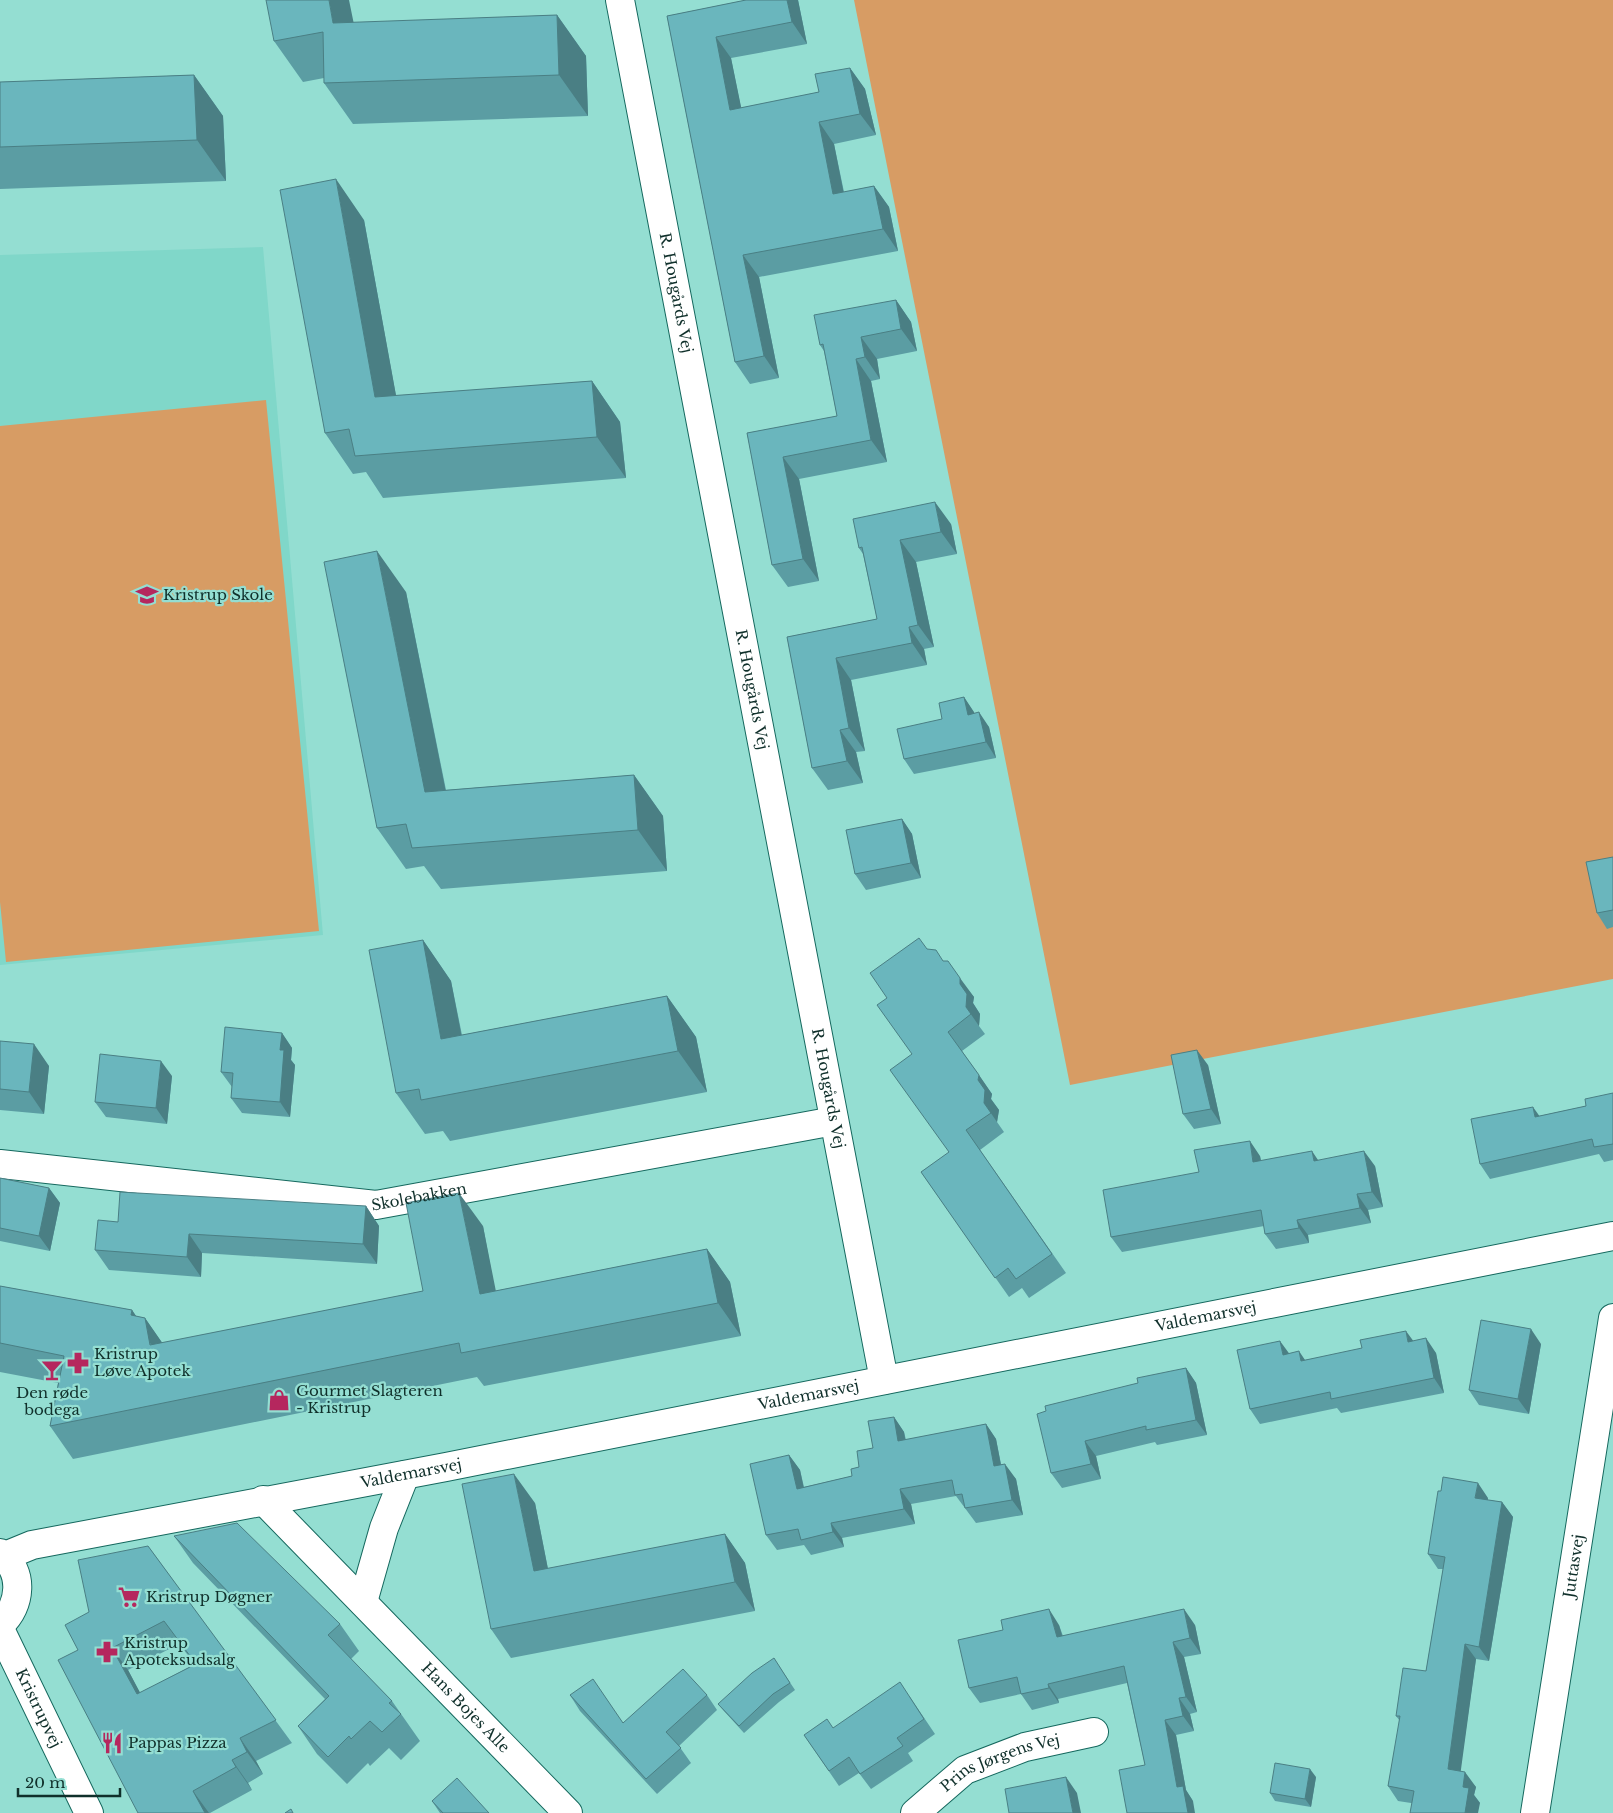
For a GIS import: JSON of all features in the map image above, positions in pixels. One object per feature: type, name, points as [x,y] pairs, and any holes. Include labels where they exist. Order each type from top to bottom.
[{"type":"street","name":"R. Hougårds Vej","points":[[620,0],[884,1380]]},
{"type":"street","name":"Skolebakken","points":[[0,1164],[376,1205],[834,1121]]},
{"type":"street","name":"Valdemarsvej","points":[[2,1554],[32,1545],[263,1500],[406,1475],[1613,1236]]},
{"type":"street","name":"Juttasvej","points":[[1535,1813],[1613,1318]]},
{"type":"street","points":[[363,1602],[384,1528],[406,1475]]},
{"type":"street","name":"Hans Bojes Alle","points":[[263,1500],[568,1813]]},
{"type":"street","points":[[0,1625],[11,1612],[17,1593],[15,1573],[2,1554]]},
{"type":"street","name":"Kristrupvej","points":[[0,1629],[89,1813]]},
{"type":"street","name":"Prins Jørgens Vej","points":[[915,1813],[965,1770],[1025,1747],[1094,1732]]},
{"type":"shaded area","points":[[854,0],[1613,0],[1613,979],[1070,1085]]},
{"type":"shaded area","name":"Kristrup Skole","points":[[263,247],[323,935],[0,965],[0,255]]},
{"type":"shaded area","name":"Kristrup Skole","points":[[266,400],[319,931],[6,962],[0,902],[0,426]]},
{"type":"building","points":[[266,0],[329,0],[333,23],[557,15],[559,75],[324,83],[323,32],[274,41]]},
{"type":"building","points":[[746,0],[787,0],[792,22],[716,37],[730,110],[819,92],[815,74],[850,68],[860,114],[819,122],[833,194],[874,186],[883,229],[743,255],[764,356],[735,362],[667,16]]},
{"type":"building","points":[[194,75],[197,140],[0,147],[0,82]]},
{"type":"building","points":[[336,179],[375,397],[592,381],[597,437],[355,456],[349,429],[325,433],[280,190]]},
{"type":"building","points":[[896,300],[901,329],[861,337],[865,357],[856,359],[871,440],[783,457],[803,559],[772,565],[747,433],[837,416],[823,344],[820,345],[814,315]]},
{"type":"building","points":[[935,502],[941,532],[900,540],[918,625],[909,627],[912,643],[836,658],[849,728],[840,730],[847,761],[812,768],[787,637],[877,619],[862,547],[859,548],[853,519]]},
{"type":"building","points":[[377,551],[425,792],[634,775],[638,830],[412,848],[406,824],[377,828],[324,562]]},
{"type":"building","points":[[964,697],[968,715],[979,712],[986,742],[904,759],[897,729],[942,719],[939,703]]},
{"type":"building","points":[[902,819],[911,863],[855,874],[846,830]]},
{"type":"building","points":[[1613,857],[1613,910],[1597,913],[1586,862]]},
{"type":"building","points":[[919,938],[927,949],[936,950],[943,961],[948,961],[960,978],[960,984],[967,994],[966,1007],[971,1014],[948,1032],[979,1075],[978,1080],[985,1090],[984,1103],[991,1113],[966,1130],[1052,1254],[1016,1279],[1008,1268],[995,1278],[921,1172],[949,1152],[890,1070],[912,1054],[877,1005],[887,998],[870,973]]},
{"type":"building","points":[[423,940],[441,1039],[667,996],[678,1051],[421,1100],[419,1089],[396,1093],[369,950]]},
{"type":"building","points":[[225,1027],[282,1033],[280,1050],[284,1050],[280,1102],[231,1098],[233,1073],[221,1072]]},
{"type":"building","points":[[0,1041],[34,1044],[29,1092],[0,1089]]},
{"type":"building","points":[[1197,1050],[1211,1109],[1183,1114],[1171,1055]]},
{"type":"building","points":[[100,1054],[161,1061],[156,1108],[95,1102]]},
{"type":"building","points":[[1613,1093],[1613,1144],[1594,1147],[1592,1139],[1480,1164],[1471,1119],[1533,1107],[1535,1117],[1586,1106],[1585,1099]]},
{"type":"building","points":[[1250,1141],[1253,1162],[1312,1151],[1314,1161],[1364,1151],[1372,1192],[1357,1194],[1360,1208],[1297,1220],[1299,1228],[1265,1234],[1261,1210],[1111,1237],[1103,1190],[1199,1172],[1194,1150]]},
{"type":"building","points":[[0,1178],[49,1188],[39,1236],[0,1228]]},
{"type":"building","points":[[120,1192],[366,1206],[363,1244],[189,1234],[187,1257],[95,1250],[98,1220],[118,1222]]},
{"type":"building","points":[[459,1193],[480,1294],[707,1249],[718,1303],[461,1353],[459,1343],[50,1426],[64,1356],[0,1343],[0,1286],[132,1310],[131,1315],[145,1318],[150,1345],[423,1291],[406,1203]]},
{"type":"building","points":[[1481,1320],[1531,1329],[1518,1399],[1469,1390]]},
{"type":"building","points":[[1406,1331],[1408,1342],[1426,1338],[1434,1378],[1331,1399],[1330,1392],[1250,1409],[1237,1350],[1280,1341],[1283,1355],[1299,1351],[1301,1361],[1362,1348],[1360,1340]]},
{"type":"building","points":[[1186,1368],[1196,1420],[1146,1430],[1146,1426],[1085,1441],[1091,1464],[1051,1473],[1037,1414],[1046,1411],[1045,1406],[1138,1383],[1137,1378]]},
{"type":"building","points":[[894,1417],[898,1441],[986,1424],[994,1466],[1005,1464],[1012,1500],[965,1508],[962,1494],[955,1495],[952,1480],[900,1489],[904,1509],[831,1523],[833,1532],[801,1540],[798,1529],[766,1535],[750,1464],[789,1455],[797,1489],[852,1476],[851,1469],[859,1467],[857,1451],[873,1448],[868,1421]]},
{"type":"building","points":[[514,1474],[534,1571],[725,1534],[735,1582],[491,1629],[462,1484]]},
{"type":"building","points":[[1443,1477],[1478,1483],[1475,1498],[1502,1502],[1479,1647],[1465,1644],[1448,1769],[1465,1772],[1463,1787],[1469,1788],[1465,1813],[1410,1813],[1414,1791],[1388,1786],[1400,1716],[1396,1716],[1403,1668],[1426,1671],[1445,1557],[1428,1554],[1438,1491],[1441,1491]]},
{"type":"building","points":[[237,1523],[340,1624],[328,1635],[392,1701],[389,1703],[401,1714],[382,1732],[370,1721],[351,1739],[349,1736],[328,1757],[298,1726],[329,1696],[174,1536]]},
{"type":"building","points":[[148,1546],[276,1720],[240,1738],[247,1752],[232,1760],[236,1767],[193,1791],[205,1813],[138,1813],[58,1660],[78,1650],[65,1625],[89,1612],[78,1560]],"holes":[[[164,1621],[196,1664],[137,1694],[112,1648]]]},
{"type":"building","points":[[1049,1609],[1057,1637],[1184,1609],[1190,1638],[1173,1642],[1186,1697],[1179,1698],[1183,1716],[1165,1720],[1177,1787],[1183,1786],[1188,1813],[1127,1813],[1119,1770],[1145,1765],[1124,1666],[1048,1684],[1049,1688],[1021,1694],[1017,1677],[969,1688],[958,1640],[1003,1630],[1001,1620]]},
{"type":"building","points":[[774,1658],[790,1683],[773,1694],[739,1726],[718,1704],[752,1673]]},
{"type":"building","points":[[683,1669],[707,1695],[666,1732],[681,1748],[646,1779],[570,1695],[593,1679],[623,1723]]},
{"type":"building","points":[[900,1682],[924,1719],[897,1738],[903,1746],[860,1774],[849,1757],[829,1771],[804,1735],[827,1719],[833,1728]]},
{"type":"building","points":[[1275,1763],[1310,1769],[1305,1799],[1270,1793]]},
{"type":"building","points":[[1066,1777],[1073,1813],[1009,1813],[1005,1789]]},
{"type":"building","points":[[457,1778],[489,1813],[443,1813],[432,1801]]},
{"type":"building","points":[[291,1809],[293,1813],[285,1813]]},
{"type":"place","name":"Kristrup Skole","points":[[147,595]]},
{"type":"place","name":"Kristrup Løve Apotek","points":[[78,1363]]},
{"type":"place","name":"Den røde bodega","points":[[52,1370]]},
{"type":"place","name":"Gourmet Slagteren - Kristrup","points":[[279,1400]]},
{"type":"place","name":"Kristrup Døgner","points":[[129,1597]]},
{"type":"place","name":"Kristrup Apoteksudsalg","points":[[107,1652]]},
{"type":"place","name":"Pappas Pizza","points":[[112,1743]]}]
